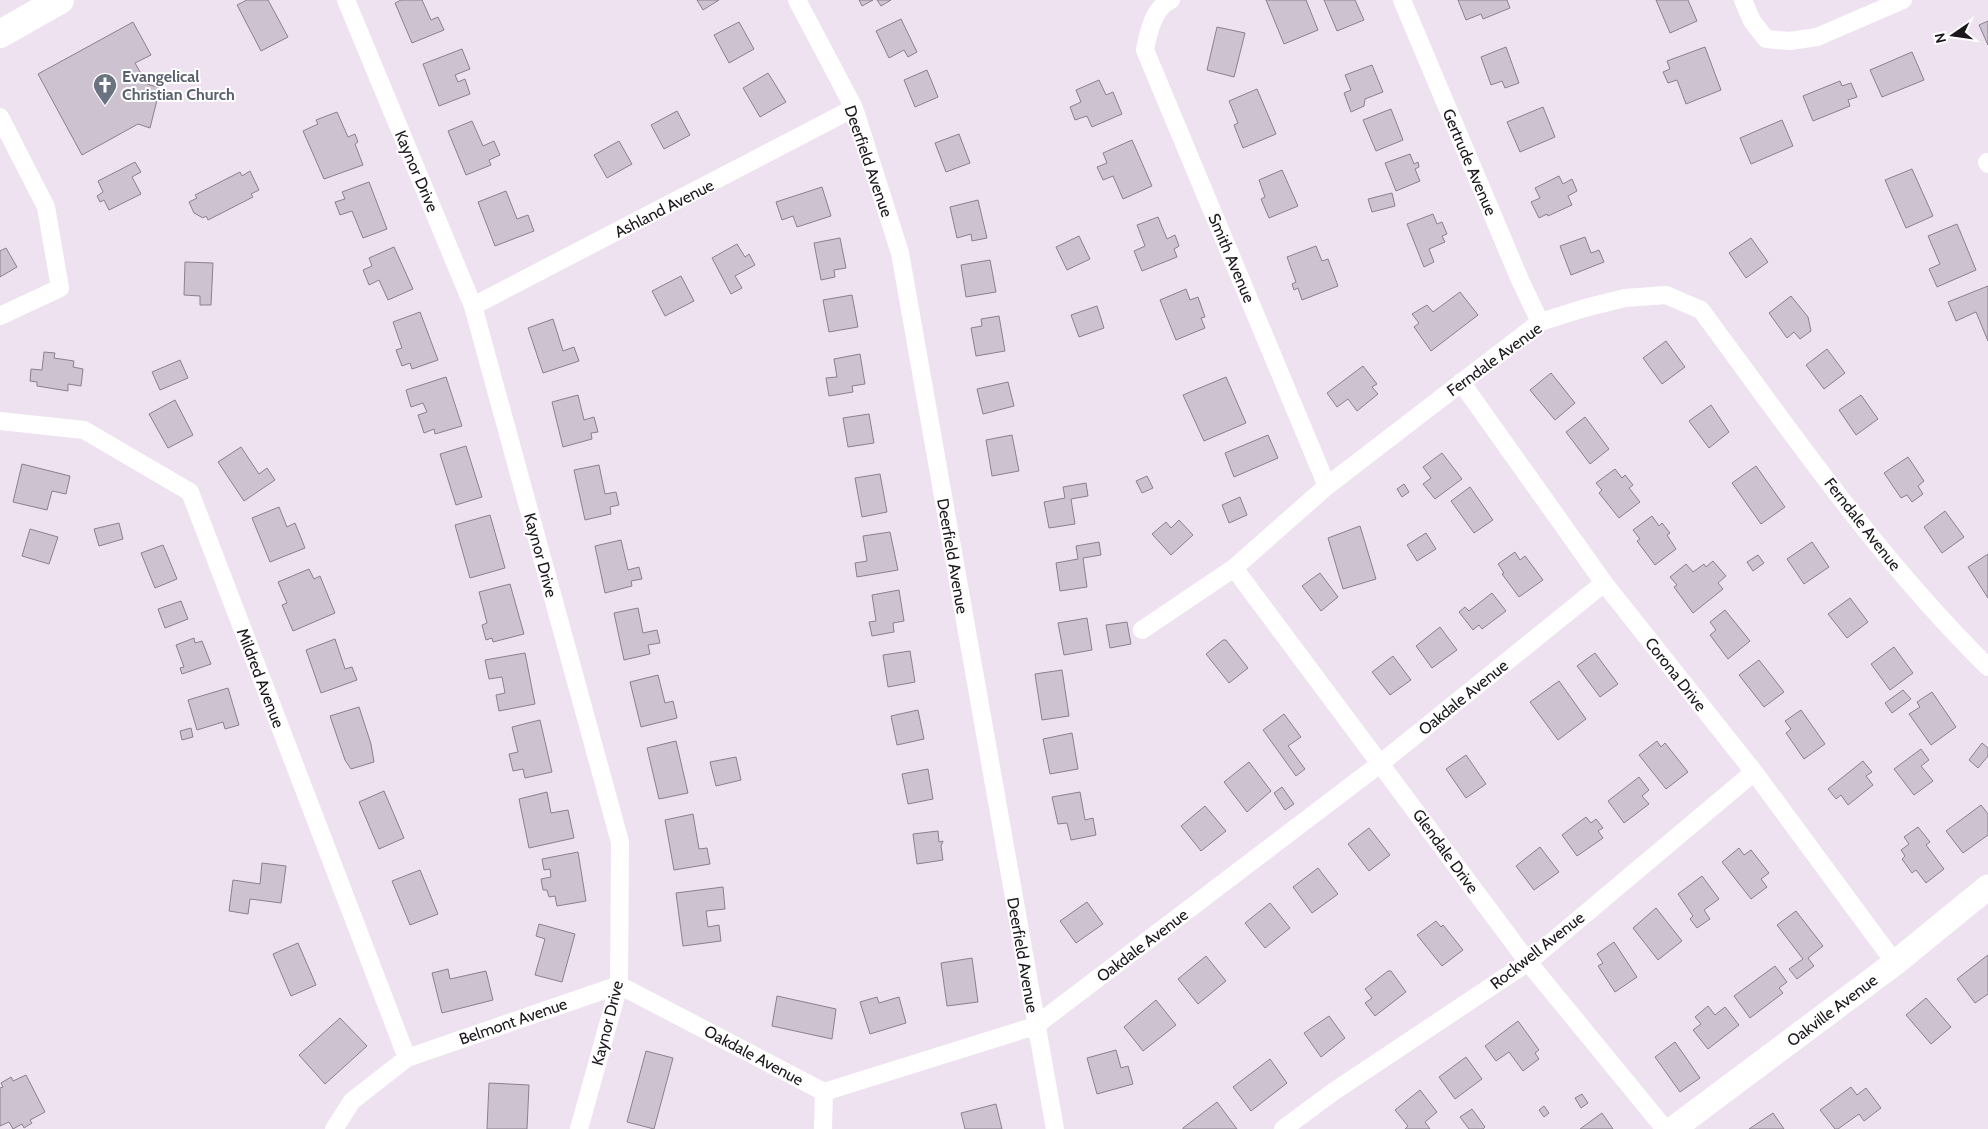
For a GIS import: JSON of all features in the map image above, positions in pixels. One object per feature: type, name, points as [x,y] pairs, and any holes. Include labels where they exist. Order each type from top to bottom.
[{"type":"main road","points":[[0,34],[60,0]]},
{"type":"street","name":"Kaynor Drive","points":[[346,0],[473,306],[620,842],[619,985],[579,1129]]},
{"type":"street","name":"Deerfield Avenue","points":[[797,0],[854,108],[900,253],[1035,1026],[1055,1129]]},
{"type":"street","name":"Smith Avenue","points":[[1170,0],[1163,3],[1149,30],[1145,50],[1326,486]]},
{"type":"street","name":"Gertrude Avenue","points":[[1402,0],[1520,280],[1540,322]]},
{"type":"street","points":[[1743,0],[1752,21],[1766,39],[1790,41],[1817,37],[1903,0]]},
{"type":"street","name":"Ashland Avenue","points":[[473,306],[854,108]]},
{"type":"street","points":[[0,117],[46,207],[60,288],[0,316]]},
{"type":"street","name":"Ferndale Avenue","points":[[1142,630],[1234,568],[1326,486],[1540,322],[1626,298],[1666,294],[1701,310],[1875,543],[1959,638],[1988,667]]},
{"type":"street","name":"Corona Drive","points":[[1462,382],[1604,583],[1754,772],[1895,963]]},
{"type":"street","name":"Mildred Avenue","points":[[0,421],[84,430],[190,492],[407,1058]]},
{"type":"street","name":"Glendale Drive","points":[[1234,568],[1528,962],[1665,1129]]},
{"type":"street","name":"Oakdale Avenue","points":[[619,985],[824,1092],[1035,1026],[1381,763],[1604,583]]},
{"type":"street","name":"Rockwell Avenue","points":[[1283,1129],[1333,1092],[1528,962],[1754,772]]},
{"type":"street","name":"Oakville Avenue","points":[[1673,1129],[1895,963],[1988,887]]},
{"type":"street","name":"Belmont Avenue","points":[[334,1129],[352,1101],[407,1058],[619,985]]},
{"type":"street","points":[[823,1129],[824,1092]]},
{"type":"building","points":[[247,0],[268,0],[288,37],[261,51],[237,5]]},
{"type":"building","points":[[401,0],[422,0],[431,20],[438,17],[444,30],[412,43],[395,3]]},
{"type":"building","points":[[697,0],[719,0],[703,10]]},
{"type":"building","points":[[859,0],[873,0],[862,6]]},
{"type":"building","points":[[877,0],[891,0],[881,6]]},
{"type":"building","points":[[1266,0],[1306,0],[1318,30],[1284,44]]},
{"type":"building","points":[[1324,0],[1355,0],[1364,20],[1337,31]]},
{"type":"building","points":[[1458,0],[1507,0],[1510,8],[1483,19],[1481,14],[1466,20]]},
{"type":"building","points":[[1656,0],[1688,0],[1697,21],[1670,33]]},
{"type":"building","points":[[901,19],[917,52],[908,57],[904,50],[889,58],[876,31]]},
{"type":"building","points":[[1988,21],[1988,45],[1979,25]]},
{"type":"building","name":"Evangelical Christian Church","points":[[133,22],[151,55],[135,63],[147,84],[160,88],[150,128],[138,124],[82,155],[38,74]]},
{"type":"building","points":[[739,22],[754,49],[729,63],[714,35]]},
{"type":"building","points":[[1217,27],[1245,33],[1234,77],[1207,70]]},
{"type":"building","points":[[1506,47],[1519,83],[1505,88],[1502,81],[1491,85],[1481,57]]},
{"type":"building","points":[[1705,47],[1721,90],[1686,104],[1677,80],[1668,83],[1663,72],[1670,69],[1667,61]]},
{"type":"building","points":[[462,49],[470,69],[455,75],[458,82],[465,79],[470,94],[439,106],[423,64]]},
{"type":"building","points":[[1912,52],[1924,80],[1882,97],[1870,70]]},
{"type":"building","points":[[1372,65],[1383,92],[1365,99],[1364,106],[1351,112],[1344,93],[1351,90],[1345,75]]},
{"type":"building","points":[[927,70],[938,97],[915,107],[904,80]]},
{"type":"building","points":[[768,73],[786,102],[760,117],[743,88]]},
{"type":"building","points":[[1099,80],[1106,95],[1113,92],[1122,114],[1092,127],[1087,116],[1075,120],[1070,107],[1081,102],[1076,90]]},
{"type":"building","points":[[1840,81],[1842,86],[1851,83],[1857,97],[1848,100],[1850,106],[1813,121],[1803,96]]},
{"type":"building","points":[[1257,89],[1276,134],[1243,148],[1234,125],[1238,123],[1229,101]]},
{"type":"building","points":[[1543,107],[1555,137],[1520,152],[1507,122]]},
{"type":"building","points":[[1391,109],[1403,140],[1376,151],[1363,120]]},
{"type":"building","points":[[677,111],[690,135],[664,149],[651,125]]},
{"type":"building","points":[[337,112],[348,137],[355,134],[358,142],[355,144],[363,165],[324,179],[303,131],[318,124],[316,120]]},
{"type":"building","points":[[1782,120],[1793,146],[1751,164],[1740,138]]},
{"type":"building","points":[[472,121],[483,146],[494,141],[500,155],[489,160],[491,165],[466,175],[448,131]]},
{"type":"building","points":[[959,134],[970,163],[946,172],[935,143]]},
{"type":"building","points":[[1132,140],[1152,186],[1123,199],[1113,176],[1103,180],[1097,167],[1107,163],[1103,153]]},
{"type":"building","points":[[619,141],[632,164],[607,178],[594,155]]},
{"type":"building","points":[[1410,154],[1414,164],[1418,162],[1419,167],[1415,169],[1420,181],[1396,191],[1385,163]]},
{"type":"building","points":[[135,162],[141,172],[132,177],[141,194],[109,210],[104,200],[100,202],[97,196],[103,192],[98,181]]},
{"type":"building","points":[[1912,169],[1933,216],[1906,228],[1885,180]]},
{"type":"building","points":[[1282,170],[1298,206],[1269,218],[1261,199],[1265,197],[1259,180]]},
{"type":"building","points":[[250,171],[259,190],[251,194],[253,197],[208,220],[206,216],[203,218],[194,213],[189,202],[197,198],[195,195],[240,172],[242,176]]},
{"type":"building","points":[[1559,176],[1563,184],[1572,179],[1577,191],[1568,196],[1572,205],[1539,218],[1531,202],[1540,198],[1535,188]]},
{"type":"building","points":[[369,182],[387,229],[363,238],[352,211],[340,215],[335,202],[345,199],[342,192]]},
{"type":"building","points":[[822,187],[831,216],[797,227],[793,216],[782,220],[776,202]]},
{"type":"building","points":[[506,191],[517,219],[528,215],[534,231],[495,246],[478,202]]},
{"type":"building","points":[[1392,193],[1395,206],[1372,212],[1368,199]]},
{"type":"building","points":[[978,200],[987,238],[972,241],[971,234],[957,238],[950,207]]},
{"type":"building","points":[[1433,214],[1437,224],[1442,222],[1447,234],[1442,236],[1445,242],[1429,249],[1434,262],[1424,267],[1407,224]]},
{"type":"building","points":[[1158,217],[1167,239],[1175,235],[1179,246],[1174,249],[1177,257],[1142,271],[1134,251],[1145,246],[1137,225]]},
{"type":"building","points":[[1957,224],[1976,270],[1937,287],[1929,269],[1940,264],[1928,236]]},
{"type":"building","points":[[1079,236],[1090,259],[1067,270],[1056,247]]},
{"type":"building","points":[[1585,237],[1591,253],[1599,250],[1604,262],[1571,275],[1560,246]]},
{"type":"building","points":[[840,238],[846,268],[834,270],[835,277],[821,280],[814,243]]},
{"type":"building","points":[[1751,238],[1768,262],[1746,278],[1729,253]]},
{"type":"building","points":[[737,244],[745,257],[749,254],[755,265],[735,276],[742,288],[731,294],[712,258]]},
{"type":"building","points":[[1316,246],[1322,261],[1328,259],[1338,286],[1302,300],[1298,288],[1294,290],[1292,284],[1296,282],[1287,257]]},
{"type":"building","points":[[394,247],[413,289],[388,300],[379,280],[369,285],[363,270],[372,266],[369,258]]},
{"type":"building","points":[[6,248],[17,267],[0,277],[0,251]]},
{"type":"building","points":[[990,260],[996,292],[966,297],[961,265]]},
{"type":"building","points":[[185,262],[213,263],[211,305],[200,305],[200,296],[184,295]]},
{"type":"building","points":[[681,276],[694,301],[665,316],[652,291]]},
{"type":"building","points":[[1988,286],[1988,341],[1976,312],[1956,321],[1948,302]]},
{"type":"building","points":[[1186,289],[1190,300],[1198,297],[1205,317],[1201,318],[1205,328],[1176,340],[1160,300]]},
{"type":"building","points":[[1460,292],[1478,315],[1431,351],[1414,327],[1419,323],[1412,314],[1427,305],[1433,312]]},
{"type":"building","points":[[852,295],[858,327],[829,332],[823,300]]},
{"type":"building","points":[[1791,296],[1808,317],[1811,331],[1800,339],[1794,332],[1787,338],[1769,313]]},
{"type":"building","points":[[1097,306],[1104,328],[1079,337],[1071,315]]},
{"type":"building","points":[[420,312],[438,360],[412,369],[410,363],[402,366],[396,350],[402,348],[393,322]]},
{"type":"building","points":[[999,316],[1005,351],[976,356],[971,328],[982,326],[981,319]]},
{"type":"building","points":[[553,319],[563,351],[574,347],[579,361],[543,373],[528,328]]},
{"type":"building","points":[[1666,341],[1685,367],[1662,384],[1643,358]]},
{"type":"building","points":[[1827,349],[1845,373],[1824,389],[1806,365]]},
{"type":"building","points":[[44,352],[55,353],[54,358],[74,361],[73,367],[83,369],[81,386],[68,384],[68,391],[37,386],[37,382],[30,381],[31,369],[42,370]]},
{"type":"building","points":[[860,354],[865,384],[852,386],[853,392],[829,396],[826,378],[837,377],[834,359]]},
{"type":"building","points":[[180,360],[188,378],[160,390],[152,372]]},
{"type":"building","points":[[1363,366],[1377,384],[1372,387],[1378,394],[1357,411],[1348,399],[1337,407],[1327,393]]},
{"type":"building","points":[[1551,373],[1575,403],[1555,420],[1530,390]]},
{"type":"building","points":[[446,377],[462,426],[435,434],[434,429],[424,433],[418,415],[427,412],[423,403],[411,407],[406,390]]},
{"type":"building","points":[[1226,377],[1246,423],[1204,441],[1183,395]]},
{"type":"building","points":[[1008,382],[1014,406],[983,414],[977,389]]},
{"type":"building","points":[[578,395],[584,420],[594,417],[598,432],[591,433],[592,439],[563,447],[552,402]]},
{"type":"building","points":[[1861,395],[1878,419],[1856,435],[1839,410]]},
{"type":"building","points":[[175,400],[193,435],[168,448],[149,414]]},
{"type":"building","points":[[1711,405],[1729,432],[1709,448],[1689,421]]},
{"type":"building","points":[[869,414],[874,443],[848,447],[843,418]]},
{"type":"building","points":[[1585,417],[1609,449],[1590,464],[1566,432]]},
{"type":"building","points":[[1012,435],[1019,471],[992,476],[986,440]]},
{"type":"building","points":[[1268,435],[1278,458],[1234,477],[1225,453]]},
{"type":"building","points":[[466,446],[482,497],[456,505],[440,454]]},
{"type":"building","points":[[241,447],[259,474],[267,468],[275,480],[244,501],[218,462]]},
{"type":"building","points":[[1442,453],[1462,479],[1435,499],[1423,484],[1431,478],[1423,467]]},
{"type":"building","points":[[1908,457],[1924,481],[1918,486],[1923,494],[1912,502],[1907,495],[1901,498],[1884,473]]},
{"type":"building","points":[[22,464],[70,476],[66,494],[52,491],[47,510],[13,502]]},
{"type":"building","points":[[599,465],[605,494],[616,492],[619,505],[610,507],[611,514],[585,520],[574,470]]},
{"type":"building","points":[[1756,466],[1785,507],[1761,524],[1732,483]]},
{"type":"building","points":[[1615,469],[1622,478],[1625,475],[1633,485],[1629,488],[1640,502],[1619,518],[1599,493],[1602,490],[1596,483]]},
{"type":"building","points":[[880,474],[887,512],[862,517],[855,478]]},
{"type":"building","points":[[1147,476],[1153,488],[1142,493],[1136,481]]},
{"type":"building","points":[[1086,483],[1088,496],[1071,499],[1075,524],[1049,528],[1044,502],[1065,498],[1063,487]]},
{"type":"building","points":[[1404,484],[1409,492],[1402,497],[1397,489]]},
{"type":"building","points":[[1470,487],[1493,520],[1474,533],[1451,501]]},
{"type":"building","points":[[1240,497],[1247,515],[1229,523],[1222,505]]},
{"type":"building","points":[[279,507],[287,527],[295,523],[305,548],[270,562],[252,518]]},
{"type":"building","points":[[1945,511],[1964,537],[1942,553],[1924,527]]},
{"type":"building","points":[[490,515],[505,568],[470,578],[455,525]]},
{"type":"building","points":[[1652,516],[1659,526],[1662,523],[1670,533],[1667,535],[1676,549],[1655,565],[1637,541],[1640,539],[1633,530]]},
{"type":"building","points":[[1179,520],[1193,535],[1171,555],[1152,534],[1166,522],[1171,528]]},
{"type":"building","points":[[119,523],[123,539],[99,546],[94,529]]},
{"type":"building","points":[[1360,526],[1376,579],[1343,589],[1328,538]]},
{"type":"building","points":[[30,529],[58,537],[49,564],[22,556]]},
{"type":"building","points":[[890,532],[898,570],[857,577],[855,563],[867,561],[863,536]]},
{"type":"building","points":[[1426,533],[1436,549],[1417,561],[1407,545]]},
{"type":"building","points":[[621,540],[628,570],[639,567],[642,579],[631,581],[632,586],[605,593],[595,546]]},
{"type":"building","points":[[1099,542],[1101,555],[1083,558],[1087,587],[1060,591],[1056,563],[1078,559],[1076,546]]},
{"type":"building","points":[[1812,542],[1829,567],[1804,584],[1787,559]]},
{"type":"building","points":[[163,545],[177,579],[155,588],[141,553]]},
{"type":"building","points":[[1515,552],[1520,560],[1525,556],[1543,580],[1519,597],[1502,574],[1504,573],[1498,564]]},
{"type":"building","points":[[1988,554],[1988,598],[1968,567]]},
{"type":"building","points":[[1758,555],[1764,563],[1753,571],[1747,562]]},
{"type":"building","points":[[1713,561],[1726,576],[1718,583],[1723,589],[1693,613],[1674,587],[1677,585],[1670,577],[1686,564],[1693,572],[1704,564],[1706,567]]},
{"type":"building","points":[[309,569],[314,579],[320,576],[335,613],[293,631],[282,605],[287,603],[278,582]]},
{"type":"building","points":[[1320,573],[1338,597],[1321,611],[1302,586]]},
{"type":"building","points":[[510,584],[524,634],[493,642],[492,638],[486,640],[482,625],[487,623],[479,592]]},
{"type":"building","points":[[899,590],[904,621],[893,623],[894,632],[872,636],[869,622],[876,621],[872,595]]},
{"type":"building","points":[[1492,593],[1506,611],[1482,629],[1479,625],[1473,630],[1459,612],[1465,607],[1469,611]]},
{"type":"building","points":[[1850,598],[1868,622],[1847,638],[1828,614]]},
{"type":"building","points":[[181,601],[188,619],[165,628],[158,609]]},
{"type":"building","points":[[638,608],[643,633],[657,630],[660,643],[648,645],[650,654],[624,660],[614,613]]},
{"type":"building","points":[[1725,610],[1750,641],[1728,659],[1710,635],[1716,630],[1710,622]]},
{"type":"building","points":[[1087,618],[1092,650],[1064,655],[1058,623]]},
{"type":"building","points":[[1127,622],[1131,644],[1110,648],[1106,625]]},
{"type":"building","points":[[1440,627],[1457,650],[1432,668],[1416,646]]},
{"type":"building","points":[[194,638],[195,643],[202,641],[211,664],[182,674],[180,668],[184,667],[176,645]]},
{"type":"building","points":[[335,639],[345,669],[352,667],[357,680],[321,693],[306,650]]},
{"type":"building","points":[[1223,640],[1226,640],[1248,668],[1229,683],[1206,654]]},
{"type":"building","points":[[1894,647],[1913,673],[1890,690],[1871,664]]},
{"type":"building","points":[[910,651],[915,682],[888,687],[883,655]]},
{"type":"building","points":[[525,653],[535,704],[499,711],[496,695],[505,693],[502,677],[489,679],[485,660]]},
{"type":"building","points":[[1595,653],[1618,684],[1600,697],[1577,666]]},
{"type":"building","points":[[1393,656],[1411,680],[1390,695],[1372,672]]},
{"type":"building","points":[[1759,660],[1784,692],[1764,707],[1739,675]]},
{"type":"building","points":[[1062,670],[1069,716],[1042,720],[1035,674]]},
{"type":"building","points":[[658,675],[665,703],[673,701],[677,718],[641,727],[630,682]]},
{"type":"building","points":[[1559,681],[1586,719],[1558,740],[1530,702]]},
{"type":"building","points":[[228,688],[239,725],[225,729],[223,722],[197,730],[188,700]]},
{"type":"building","points":[[1903,690],[1911,699],[1892,713],[1885,703]]},
{"type":"building","points":[[1932,692],[1956,727],[1931,745],[1909,714],[1920,707],[1917,702]]},
{"type":"building","points":[[359,707],[371,744],[374,762],[351,769],[345,760],[330,716]]},
{"type":"building","points":[[918,710],[924,739],[897,745],[891,716]]},
{"type":"building","points":[[1801,710],[1825,744],[1804,759],[1786,733],[1791,729],[1785,721]]},
{"type":"building","points":[[1284,714],[1301,737],[1288,746],[1305,769],[1296,776],[1263,730]]},
{"type":"building","points":[[540,720],[552,772],[525,778],[523,769],[513,771],[509,754],[518,752],[512,727]]},
{"type":"building","points":[[191,728],[193,737],[182,740],[180,731]]},
{"type":"building","points":[[1072,733],[1078,769],[1050,774],[1043,739]]},
{"type":"building","points":[[676,741],[688,793],[659,799],[647,748]]},
{"type":"building","points":[[1657,741],[1661,747],[1665,743],[1688,772],[1666,789],[1639,755]]},
{"type":"building","points":[[1982,743],[1988,748],[1988,756],[1978,768],[1969,760]]},
{"type":"building","points":[[1921,749],[1929,760],[1921,766],[1933,781],[1914,795],[1894,769]]},
{"type":"building","points":[[1466,755],[1486,784],[1466,798],[1446,769]]},
{"type":"building","points":[[736,757],[741,780],[716,786],[710,762]]},
{"type":"building","points":[[1863,761],[1872,772],[1866,776],[1873,785],[1848,805],[1841,795],[1836,799],[1828,789]]},
{"type":"building","points":[[1249,762],[1271,791],[1247,812],[1224,782]]},
{"type":"building","points":[[928,769],[933,799],[908,804],[902,774]]},
{"type":"building","points":[[1639,777],[1649,790],[1642,796],[1649,804],[1624,823],[1608,801]]},
{"type":"building","points":[[1282,787],[1294,804],[1285,810],[1274,793]]},
{"type":"building","points":[[384,791],[404,838],[379,849],[359,802]]},
{"type":"building","points":[[547,792],[551,813],[568,810],[574,838],[529,848],[519,799]]},
{"type":"building","points":[[1080,792],[1085,820],[1093,818],[1096,835],[1071,840],[1067,823],[1058,824],[1052,797]]},
{"type":"building","points":[[1981,805],[1988,814],[1988,835],[1963,853],[1946,831]]},
{"type":"building","points":[[1205,806],[1226,831],[1201,851],[1181,826]]},
{"type":"building","points":[[693,814],[699,849],[707,848],[710,864],[674,870],[665,820]]},
{"type":"building","points":[[1586,817],[1591,823],[1596,819],[1603,828],[1598,831],[1603,838],[1577,856],[1562,835]]},
{"type":"building","points":[[1918,827],[1930,842],[1926,845],[1944,869],[1926,883],[1916,870],[1912,873],[1902,859],[1905,856],[1901,850],[1909,844],[1904,837]]},
{"type":"building","points":[[1369,828],[1390,855],[1369,871],[1348,844]]},
{"type":"building","points":[[938,831],[939,842],[943,841],[941,846],[943,860],[917,864],[913,834]]},
{"type":"building","points":[[1540,847],[1559,872],[1534,890],[1516,866]]},
{"type":"building","points":[[1739,848],[1744,855],[1751,850],[1769,873],[1761,879],[1767,887],[1751,899],[1722,862]]},
{"type":"building","points":[[578,852],[586,901],[557,906],[555,896],[549,897],[547,890],[543,890],[541,879],[551,877],[550,869],[544,870],[542,859]]},
{"type":"building","points":[[262,863],[286,866],[281,903],[250,899],[248,914],[229,911],[233,880],[260,884]]},
{"type":"building","points":[[1318,868],[1338,894],[1312,913],[1293,887]]},
{"type":"building","points":[[420,870],[438,914],[410,925],[392,881]]},
{"type":"building","points":[[1702,876],[1719,899],[1704,910],[1710,919],[1697,928],[1690,919],[1693,916],[1678,894]]},
{"type":"building","points":[[723,887],[725,909],[706,911],[708,927],[719,925],[721,941],[683,946],[676,893]]},
{"type":"building","points":[[1087,902],[1103,924],[1076,943],[1060,921]]},
{"type":"building","points":[[1270,903],[1290,928],[1265,948],[1245,923]]},
{"type":"building","points":[[1656,908],[1682,941],[1658,960],[1633,928]]},
{"type":"building","points":[[1796,911],[1823,946],[1808,958],[1814,966],[1797,979],[1789,969],[1803,959],[1777,925]]},
{"type":"building","points":[[1436,921],[1441,927],[1443,925],[1463,950],[1442,966],[1417,935]]},
{"type":"building","points":[[539,924],[575,934],[562,982],[535,975],[545,939],[536,936]]},
{"type":"building","points":[[1614,942],[1637,977],[1615,992],[1598,966],[1603,963],[1597,954]]},
{"type":"building","points":[[298,943],[316,985],[291,996],[273,954]]},
{"type":"building","points":[[1988,955],[1988,994],[1975,1003],[1957,979]]},
{"type":"building","points":[[1206,956],[1226,981],[1198,1004],[1178,979]]},
{"type":"building","points":[[972,958],[978,1002],[947,1006],[941,963]]},
{"type":"building","points":[[1775,966],[1787,982],[1779,988],[1783,993],[1750,1018],[1734,996]]},
{"type":"building","points":[[448,969],[450,979],[486,971],[493,1000],[442,1013],[432,973]]},
{"type":"building","points":[[1388,971],[1391,971],[1406,992],[1375,1016],[1365,1003],[1372,998],[1365,989]]},
{"type":"building","points":[[777,996],[836,1009],[832,1039],[772,1026]]},
{"type":"building","points":[[877,997],[879,1003],[899,997],[906,1023],[870,1034],[860,1002]]},
{"type":"building","points":[[1926,998],[1951,1027],[1931,1044],[1906,1015]]},
{"type":"building","points":[[1156,1000],[1176,1025],[1143,1051],[1124,1027]]},
{"type":"building","points":[[1708,1006],[1715,1015],[1725,1007],[1739,1025],[1708,1049],[1693,1030],[1701,1024],[1695,1017]]},
{"type":"building","points":[[1329,1016],[1345,1038],[1321,1057],[1304,1033]]},
{"type":"building","points":[[340,1018],[367,1046],[325,1084],[299,1055]]},
{"type":"building","points":[[1518,1021],[1539,1050],[1535,1053],[1539,1059],[1523,1071],[1509,1052],[1496,1061],[1485,1046]]},
{"type":"building","points":[[1675,1042],[1700,1078],[1680,1092],[1655,1057]]},
{"type":"building","points":[[1116,1050],[1121,1068],[1128,1066],[1133,1084],[1097,1094],[1087,1058]]},
{"type":"building","points":[[646,1051],[673,1058],[654,1129],[627,1122]]},
{"type":"building","points":[[1466,1057],[1482,1079],[1455,1099],[1439,1077]]},
{"type":"building","points":[[1270,1059],[1287,1083],[1251,1111],[1233,1087]]},
{"type":"building","points":[[26,1075],[45,1112],[30,1120],[32,1123],[24,1128],[22,1124],[13,1129],[9,1122],[0,1126],[0,1088],[3,1087],[1,1083],[11,1077],[13,1081]]},
{"type":"building","points":[[489,1083],[529,1085],[527,1129],[487,1129]]},
{"type":"building","points":[[1851,1087],[1857,1095],[1866,1088],[1881,1108],[1864,1121],[1859,1114],[1838,1129],[1835,1129],[1820,1110]]},
{"type":"building","points":[[1420,1090],[1437,1112],[1425,1122],[1430,1129],[1405,1129],[1408,1126],[1395,1110]]},
{"type":"building","points":[[1582,1094],[1588,1103],[1581,1108],[1575,1098]]},
{"type":"building","points":[[1217,1102],[1237,1129],[1183,1129],[1183,1128]]},
{"type":"building","points":[[996,1104],[1002,1129],[965,1129],[961,1113]]},
{"type":"building","points":[[1544,1106],[1549,1113],[1544,1117],[1539,1110]]},
{"type":"building","points":[[1472,1109],[1485,1127],[1483,1129],[1469,1129],[1460,1117]]},
{"type":"building","points":[[1602,1113],[1613,1129],[1580,1129]]},
{"type":"building","points":[[1773,1113],[1784,1129],[1749,1129]]},
{"type":"place","name":"Evangelical Christian Church","points":[[105,106]]}]
